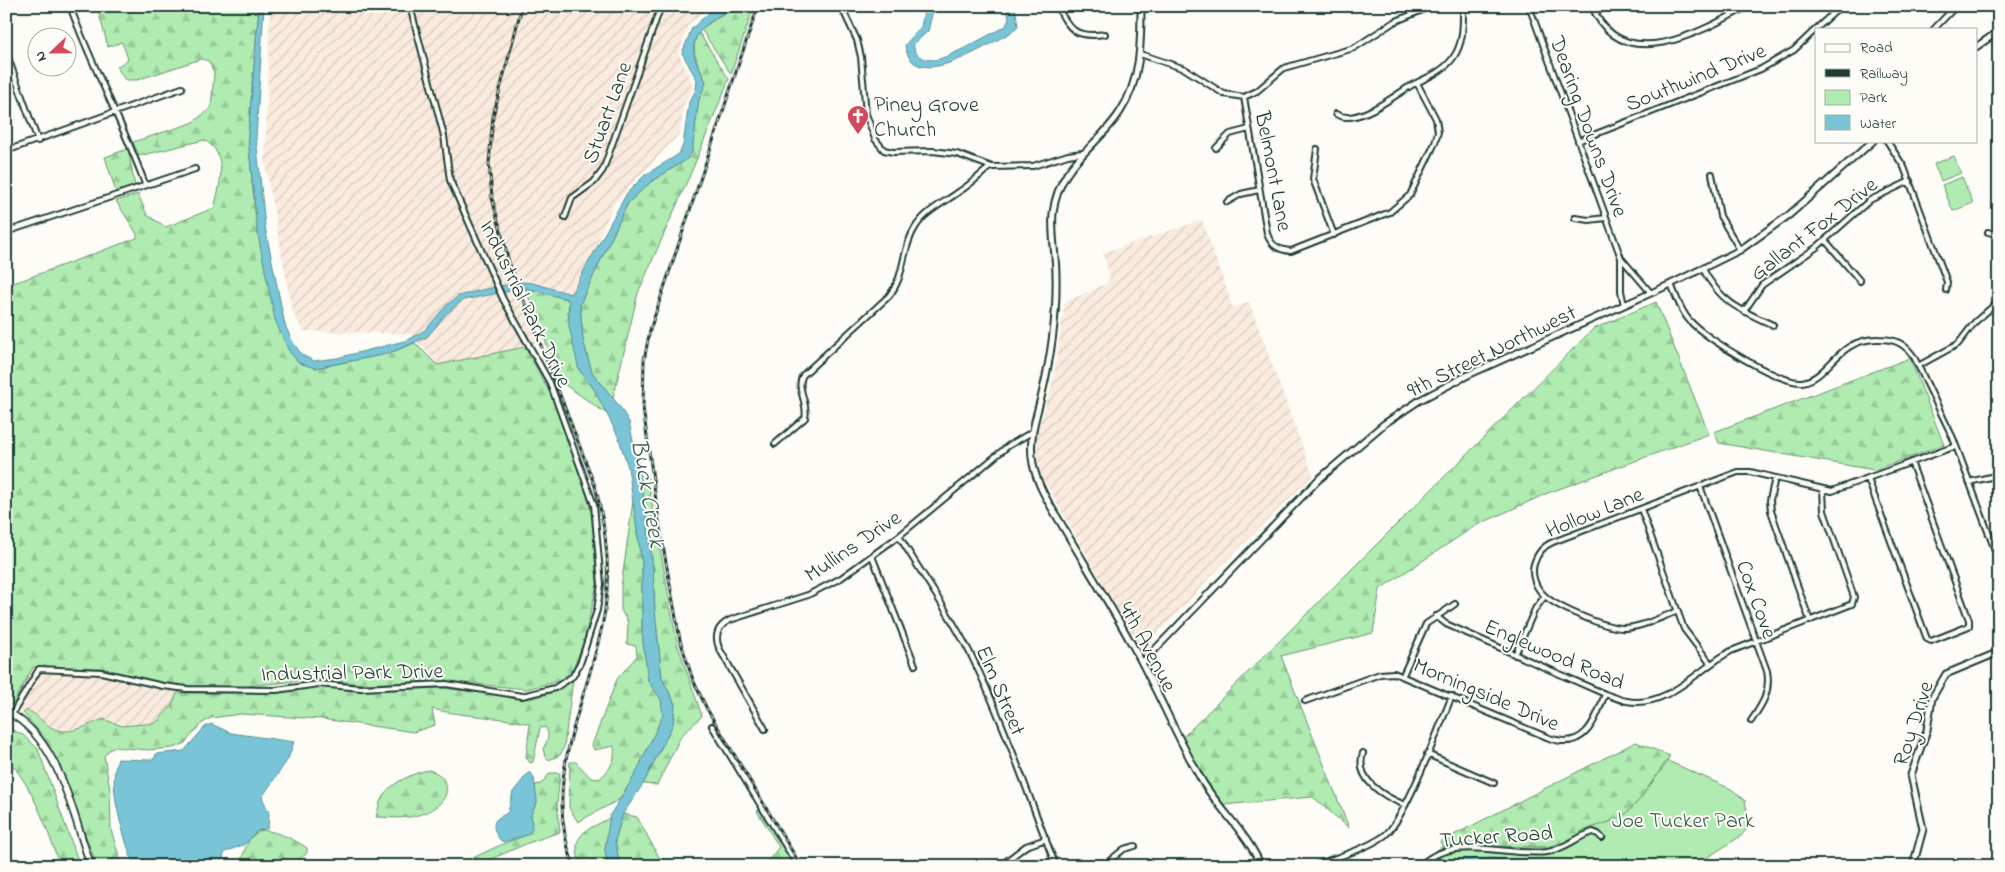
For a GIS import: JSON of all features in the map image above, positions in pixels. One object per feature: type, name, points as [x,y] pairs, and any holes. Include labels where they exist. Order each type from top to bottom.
[{"type":"main road","points":[[9,713],[33,730],[51,756],[91,866]]},
{"type":"street","points":[[70,6],[91,62],[145,184]]},
{"type":"street","name":"Industrial Park Drive","points":[[9,713],[39,670],[101,672],[163,686],[187,689],[276,690],[319,684],[361,688],[446,684],[522,696],[544,692],[569,679],[581,661],[597,610],[601,584],[594,505],[550,383],[504,299],[450,180],[444,136],[410,6]]},
{"type":"street","name":"Stuart Lane","points":[[565,217],[572,198],[594,182],[603,170],[661,6]]},
{"type":"street","points":[[841,6],[857,40],[861,57],[863,105],[879,145],[886,151],[932,151],[963,155],[990,167],[1033,166],[1068,155],[1082,153]]},
{"type":"street","points":[[1057,6],[1067,24],[1077,32],[1091,35],[1105,34]]},
{"type":"street","name":"4th Avenue","points":[[1141,6],[1140,54],[1134,84],[1125,105],[1104,133],[1082,153],[1062,182],[1053,210],[1052,226],[1056,273],[1055,314],[1045,380],[1032,432],[1032,461],[1039,483],[1142,663],[1203,782],[1246,838],[1261,866]]},
{"type":"street","points":[[1140,54],[1185,69],[1224,94],[1244,97],[1257,91],[1284,68],[1354,48],[1394,22],[1432,6]]},
{"type":"street","points":[[1336,114],[1345,116],[1374,110],[1416,83],[1444,68],[1454,57],[1461,40],[1463,6]]},
{"type":"street","name":"Dearing Downs Drive","points":[[1529,6],[1621,258],[1651,293]]},
{"type":"street","points":[[1592,6],[1604,26],[1621,38],[1639,44],[1654,45],[1701,30],[1748,6]]},
{"type":"street","points":[[1595,13],[1608,6]]},
{"type":"street","name":"Southwind Drive","points":[[1817,28],[1841,6]]},
{"type":"street","points":[[1936,28],[1956,6]]},
{"type":"street","name":"Southwind Drive","points":[[1578,141],[1761,69],[1794,50],[1815,30]]},
{"type":"street","points":[[1978,46],[1999,31]]},
{"type":"street","points":[[6,52],[38,141]]},
{"type":"street","name":"Belmont Lane","points":[[1244,97],[1266,233],[1269,240],[1277,248],[1294,251],[1390,212],[1405,200],[1414,187],[1435,143],[1438,127],[1433,112],[1416,83]]},
{"type":"street","points":[[6,151],[182,88]]},
{"type":"street","points":[[1216,148],[1230,134],[1249,130]]},
{"type":"street","name":"9th Street Northwest","points":[[1142,663],[1318,480],[1384,424],[1450,383],[1671,284],[1740,250],[1790,216],[1872,142]]},
{"type":"street","points":[[1888,142],[1898,155],[1910,181],[1947,282],[1946,290]]},
{"type":"street","points":[[1317,150],[1313,178],[1334,235]]},
{"type":"street","points":[[775,444],[805,418],[806,405],[800,385],[802,375],[882,302],[898,284],[908,242],[919,222],[932,209],[962,190],[990,167]]},
{"type":"street","points":[[6,232],[195,168]]},
{"type":"street","points":[[1712,174],[1720,216],[1740,250]]},
{"type":"street","name":"Gallant Fox Drive","points":[[1745,310],[1762,285],[1825,240],[1870,200],[1910,181]]},
{"type":"street","points":[[1226,202],[1240,194],[1259,190]]},
{"type":"street","points":[[1575,218],[1589,220],[1606,218]]},
{"type":"street","points":[[1988,232],[1999,235]]},
{"type":"street","points":[[1825,240],[1860,281]]},
{"type":"street","name":"Dearing Downs Drive","points":[[1621,258],[1621,291],[1624,305]]},
{"type":"street","points":[[1703,269],[1720,295],[1773,325]]},
{"type":"street","points":[[1671,284],[1688,318],[1707,335],[1736,354],[1791,380],[1809,380],[1853,344],[1868,339],[1892,340],[1902,344],[1918,366],[1956,446],[1999,561]]},
{"type":"street","points":[[1918,366],[1958,344],[1975,322],[1999,301]]},
{"type":"street","name":"Mullins Drive","points":[[713,629],[719,628],[730,620],[818,591],[841,578],[898,536],[1008,446],[1032,432]]},
{"type":"street","points":[[1823,489],[1832,490],[1868,479],[1956,446]]},
{"type":"street","points":[[1868,479],[1927,639],[1931,642],[1963,630],[1969,626],[1969,620],[1911,462]]},
{"type":"street","name":"Hollow Lane","points":[[1545,596],[1538,587],[1533,570],[1536,557],[1543,548],[1553,542],[1741,472],[1823,489]]},
{"type":"street","points":[[1969,482],[1996,475]]},
{"type":"street","points":[[1775,478],[1770,500],[1771,511],[1810,620]]},
{"type":"street","name":"Cox Cove","points":[[1700,486],[1767,671],[1768,684],[1764,702],[1751,721]]},
{"type":"street","name":"Englewood Road","points":[[1436,616],[1446,624],[1605,694],[1627,701],[1652,700],[1683,684],[1730,650],[1850,606],[1854,600],[1824,512],[1823,489]]},
{"type":"street","points":[[1641,509],[1688,635],[1710,663]]},
{"type":"street","name":"Elm Street","points":[[898,536],[956,626],[972,656],[1056,866]]},
{"type":"street","points":[[872,556],[915,665]]},
{"type":"street","points":[[1515,655],[1535,609],[1545,596],[1557,604],[1615,627],[1638,626],[1678,611]]},
{"type":"street","points":[[1403,675],[1424,627],[1436,616],[1455,604]]},
{"type":"street","points":[[719,628],[717,635],[719,648],[765,729]]},
{"type":"street","name":"Roy Drive","points":[[1913,866],[1923,829],[1911,777],[1927,730],[1932,698],[1946,674],[1999,652]]},
{"type":"street","name":"Morningside Drive","points":[[1305,701],[1390,672],[1403,675],[1549,738],[1564,742],[1580,738],[1590,728],[1605,694]]},
{"type":"street","points":[[1314,866],[1383,837],[1395,825],[1452,696]]},
{"type":"street","points":[[712,726],[798,866]]},
{"type":"street","points":[[1363,753],[1362,763],[1371,785],[1382,795],[1405,805]]},
{"type":"street","points":[[1427,754],[1494,782]]},
{"type":"street","name":"Tucker Road","points":[[1420,866],[1429,857],[1441,852],[1487,848],[1545,852],[1564,847],[1590,833],[1596,832],[1602,838]]},
{"type":"street","points":[[1000,866],[1026,846],[1046,839]]},
{"type":"street","points":[[1103,866],[1128,847],[1134,846]]},
{"type":"shaded area","points":[[270,6],[710,6],[688,25],[679,54],[694,88],[684,104],[680,133],[613,205],[576,295],[533,281],[514,285],[537,344],[437,365],[411,334],[303,331],[292,311],[265,162]]},
{"type":"shaded area","points":[[1202,220],[1233,308],[1249,302],[1313,475],[1218,569],[1148,644],[1140,648],[1042,477],[1038,464],[1035,440],[1053,381],[1065,302],[1106,284],[1110,277],[1103,253]]},
{"type":"shaded area","points":[[33,667],[99,668],[169,684],[177,693],[172,705],[156,723],[122,726],[103,719],[77,729],[57,730],[33,713],[24,711],[23,713],[8,706],[13,704]]},
{"type":"green space","points":[[97,6],[259,6],[248,137],[257,230],[289,351],[315,368],[387,354],[415,343],[437,365],[525,347],[552,397],[585,489],[592,516],[597,584],[584,641],[573,669],[560,681],[526,689],[445,681],[362,684],[318,679],[218,689],[169,684],[99,668],[33,667],[13,704],[6,706],[6,286],[137,238],[137,234],[116,201],[138,194],[147,215],[166,227],[214,208],[220,180],[220,161],[217,153],[204,140],[139,156],[133,142],[192,123],[211,108],[214,73],[209,61],[201,59],[137,80],[125,80],[117,67],[128,59],[122,42],[108,47]]},
{"type":"green space","points":[[734,6],[754,6],[731,74],[701,29]]},
{"type":"green space","points":[[698,31],[729,79],[693,168],[638,293],[613,398],[592,372],[583,340],[580,304],[628,203],[652,181],[686,160],[692,152],[699,99],[706,83],[696,58],[694,47]]},
{"type":"green space","points":[[128,149],[135,186],[116,192],[105,157]]},
{"type":"green space","points":[[1954,156],[1961,173],[1941,181],[1934,164]]},
{"type":"green space","points":[[1962,177],[1973,203],[1953,211],[1942,185]]},
{"type":"green space","points":[[525,288],[567,299],[569,302],[568,314],[579,370],[594,389],[607,414],[561,382]]},
{"type":"green space","points":[[1656,302],[1709,434],[1548,493],[1475,526],[1380,589],[1373,633],[1281,656],[1349,828],[1313,797],[1222,805],[1205,782],[1182,738],[1593,329]]},
{"type":"green space","points":[[1910,358],[1944,445],[1874,470],[1719,443],[1714,432]]},
{"type":"green space","points":[[647,475],[677,643],[702,716],[681,736],[657,785],[643,784],[673,724],[675,704],[662,678],[655,612],[653,567],[641,478]]},
{"type":"green space","points":[[633,501],[642,564],[642,633],[648,681],[661,699],[664,715],[635,775],[620,799],[578,822],[569,808],[570,762],[576,762],[591,778],[599,779],[609,769],[613,761],[614,746],[594,750],[592,745],[617,679],[637,656],[636,646],[627,644],[628,623],[621,610],[621,587]]},
{"type":"green space","points":[[573,680],[564,747],[560,755],[549,760],[545,756],[543,749],[548,733],[545,727],[540,728],[533,762],[530,763],[526,757],[530,724],[432,709],[435,725],[414,732],[322,719],[240,714],[211,718],[201,724],[184,744],[173,748],[147,750],[115,747],[104,756],[110,789],[111,830],[122,866],[97,866],[61,769],[45,738],[23,713],[27,710],[57,730],[69,731],[103,719],[122,726],[156,723],[172,705],[177,693],[271,693],[319,687],[360,691],[444,688],[530,699],[547,694]]},
{"type":"green space","points":[[6,727],[23,735],[38,749],[80,866],[60,866],[45,823],[32,795],[16,769],[6,758]]},
{"type":"green space","points":[[1636,742],[1670,756],[1640,799],[1627,813],[1612,821],[1582,831],[1571,841],[1547,847],[1443,847],[1440,842]]},
{"type":"green space","name":"Joe Tucker Park","points":[[1668,761],[1731,789],[1745,800],[1749,826],[1741,836],[1694,866],[1414,866],[1443,846],[1547,847],[1571,841],[1582,831],[1612,821],[1627,813],[1640,799]]},
{"type":"green space","points":[[429,770],[439,775],[446,785],[444,798],[440,803],[434,808],[414,816],[400,818],[376,817],[381,800],[390,788],[410,776]]},
{"type":"green space","points":[[550,773],[560,773],[557,804],[560,832],[528,843],[475,866],[456,866],[500,845],[527,835],[532,822],[531,814],[537,802],[535,785],[541,784]]},
{"type":"green space","points":[[760,810],[796,866],[785,866],[780,860],[775,866],[761,866],[766,863],[779,847],[757,811]]},
{"type":"green space","points":[[623,814],[637,817],[659,857],[679,866],[620,866],[615,840]]},
{"type":"green space","points":[[610,818],[605,850],[608,866],[581,866],[577,847],[578,840],[587,830]]},
{"type":"green space","points":[[263,830],[280,834],[297,842],[307,848],[307,853],[291,866],[238,866],[250,839],[257,832]]},
{"type":"water","points":[[259,6],[264,6],[256,137],[265,227],[285,325],[292,341],[302,355],[314,361],[337,358],[408,340],[425,330],[447,305],[458,296],[481,290],[522,282],[533,283],[571,294],[627,193],[645,175],[679,154],[683,145],[689,102],[696,90],[697,80],[682,53],[692,28],[717,6],[734,6],[704,27],[695,41],[693,49],[695,58],[706,83],[699,99],[692,152],[686,160],[652,181],[628,203],[580,304],[583,340],[592,372],[620,407],[629,422],[641,478],[653,567],[655,612],[662,678],[675,704],[673,724],[643,784],[623,814],[615,840],[620,866],[608,866],[605,850],[610,815],[635,775],[663,715],[661,699],[648,681],[642,633],[642,564],[628,467],[618,436],[594,389],[579,370],[569,326],[569,302],[567,299],[525,288],[463,300],[446,314],[427,337],[387,354],[315,368],[299,363],[289,351],[275,320],[257,230],[248,137]]},
{"type":"water","points":[[925,6],[934,6],[928,31],[914,44],[914,48],[922,58],[930,60],[946,57],[1006,26],[1009,18],[1006,6],[1015,6],[1018,26],[1010,33],[969,55],[935,66],[921,66],[911,59],[905,45],[921,27]]},
{"type":"water","points":[[211,724],[231,733],[294,742],[288,759],[262,797],[269,813],[268,828],[257,831],[245,844],[225,852],[223,857],[225,866],[134,866],[115,798],[115,770],[118,759],[150,760],[155,758],[156,754],[184,751],[205,727]]},
{"type":"water","points":[[528,773],[531,773],[534,778],[537,802],[531,814],[532,829],[527,835],[503,842],[495,831],[495,821],[508,812],[513,792]]},
{"type":"water","points":[[1438,858],[1451,860],[1492,858],[1543,863],[1548,866],[1432,866]]},
{"type":"railway","points":[[522,6],[493,116],[489,163],[492,198],[509,262],[595,486],[605,532],[608,579],[605,610],[598,642],[571,737],[565,769],[562,801],[564,833],[574,866]]},
{"type":"railway","points":[[758,6],[650,330],[644,360],[643,408],[660,529],[680,640],[693,680],[707,709],[801,866]]},
{"type":"place","name":"Piney Grove Church","points":[[858,135]]},
{"type":"water label","name":"Buck Creek","points":[[649,493]]}]
